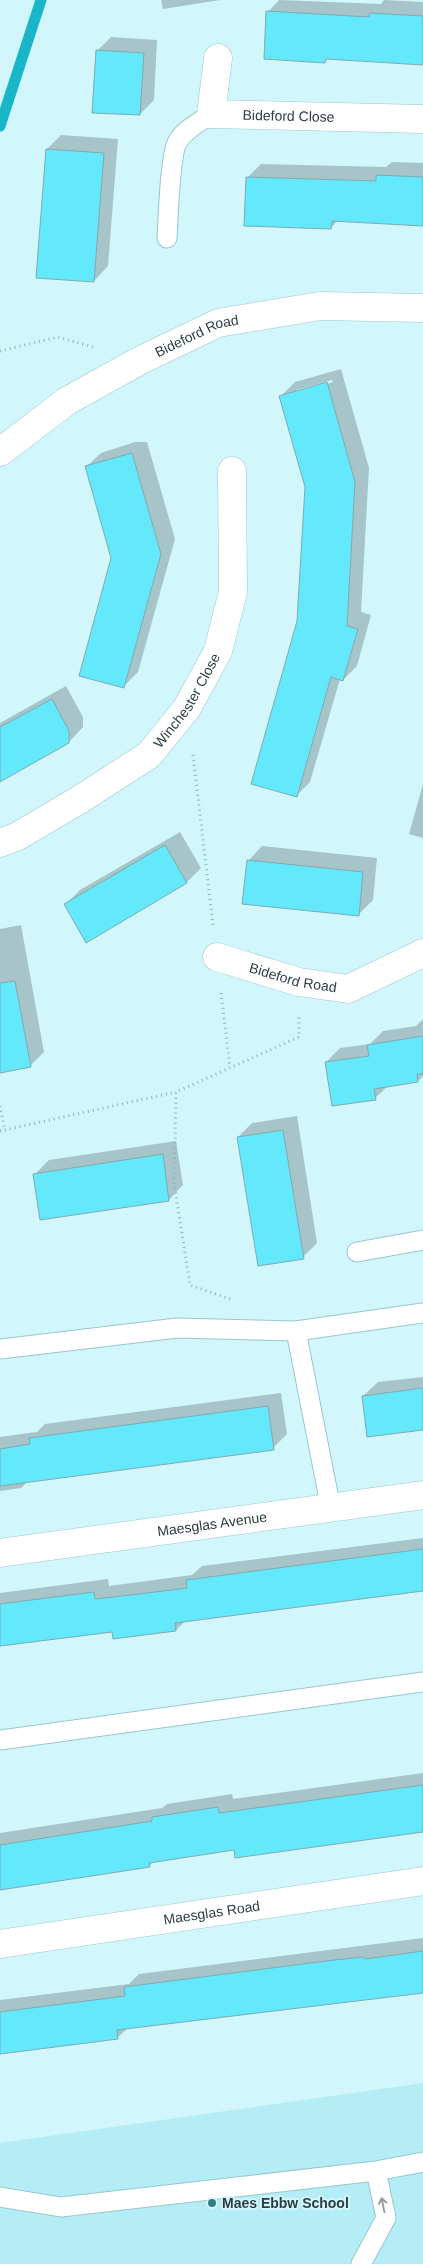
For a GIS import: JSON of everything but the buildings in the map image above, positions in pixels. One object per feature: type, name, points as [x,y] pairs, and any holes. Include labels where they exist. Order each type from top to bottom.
[{"type":"street","points":[[212,114],[218,58]]},
{"type":"street","name":"Bideford Close","points":[[212,114],[423,120]]},
{"type":"street","name":"Bideford Road","points":[[0,452],[67,401],[139,361],[218,323],[320,306],[423,308]]},
{"type":"street","name":"Winchester Close","points":[[0,843],[18,836],[64,809],[149,755],[187,708],[218,651],[233,592],[232,471]]},
{"type":"street","name":"Bideford Road","points":[[217,957],[298,982],[348,989],[423,953]]},
{"type":"street","name":"Maesglas Avenue","points":[[0,1553],[419,1499]]},
{"type":"street","name":"Maesglas Road","points":[[0,1944],[423,1881]]},
{"type":"lane","points":[[167,238],[168,202],[176,143],[183,133],[212,114]]},
{"type":"lane","points":[[357,1252],[423,1240]]},
{"type":"lane","points":[[0,1349],[177,1328],[296,1331],[423,1313]]},
{"type":"lane","points":[[296,1331],[331,1509]]},
{"type":"lane","points":[[0,1740],[423,1682]]},
{"type":"lane","points":[[0,2196],[61,2207],[376,2171],[423,2162]]},
{"type":"lane","points":[[360,2264],[386,2218],[376,2171]]},
{"type":"path","points":[[0,351],[58,337],[139,361]]},
{"type":"path","points":[[187,708],[230,1067]]},
{"type":"path","points":[[0,1106],[2,1130],[176,1092],[299,1037],[298,982]]},
{"type":"path","points":[[176,1092],[174,1183],[190,1284],[233,1300]]},
{"type":"shaded area","name":"Maes Ebbw School","points":[[423,2083],[423,2264],[0,2264],[0,2143]]},
{"type":"waterway","points":[[0,126],[41,0]]},
{"type":"place","name":"Maes Ebbw School","points":[[212,2203]]}]
